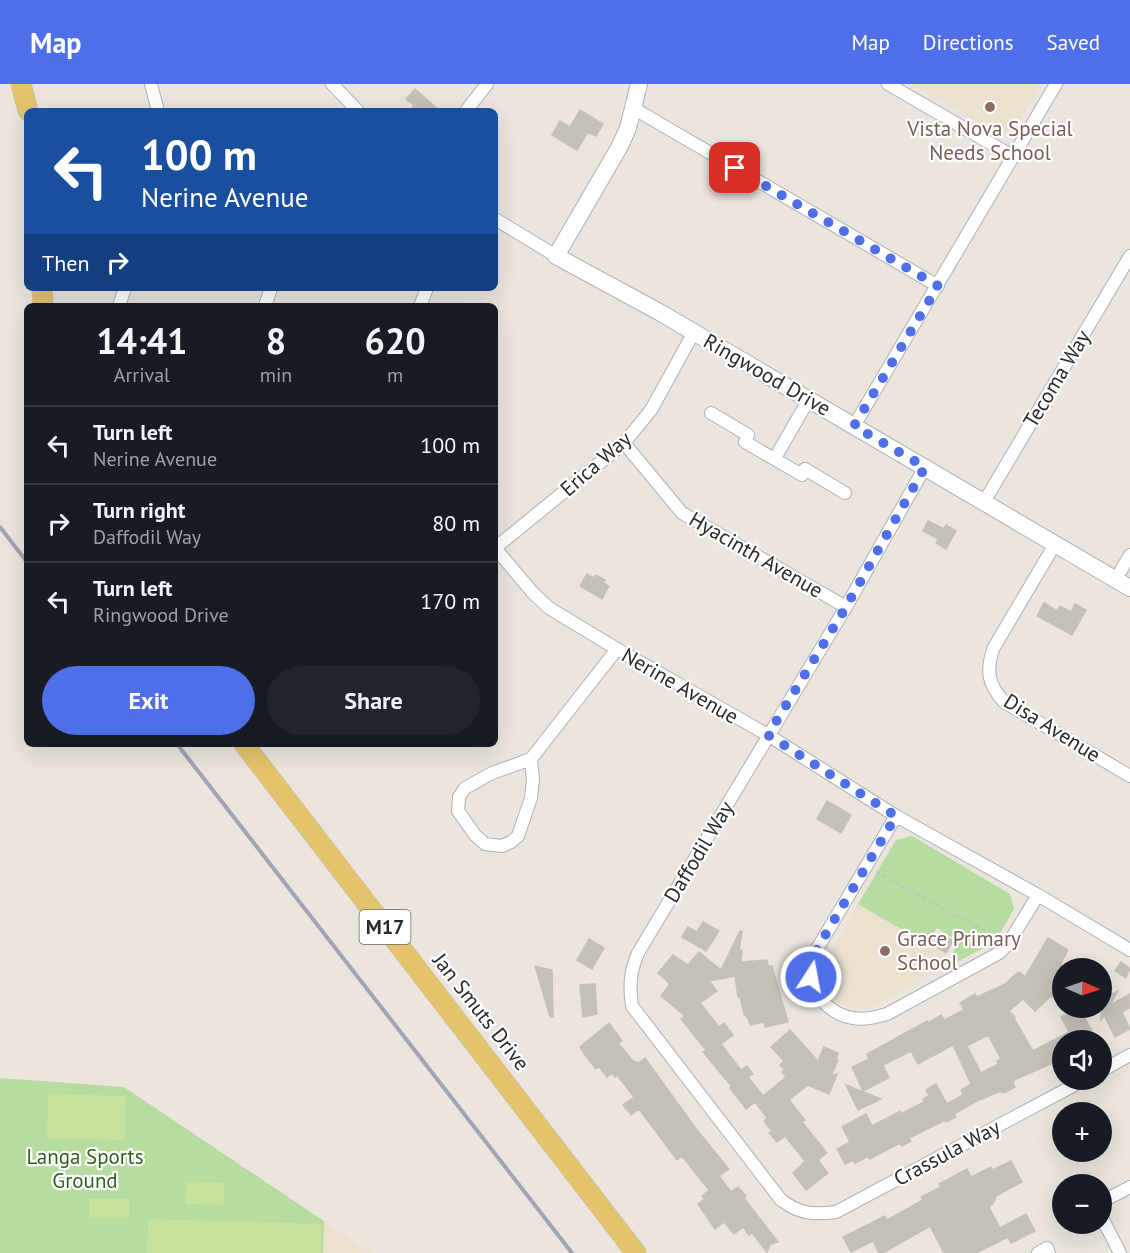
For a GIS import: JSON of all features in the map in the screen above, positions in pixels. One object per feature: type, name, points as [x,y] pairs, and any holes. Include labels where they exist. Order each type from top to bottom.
[{"type":"main road","points":[[21,84],[27,108]]},
{"type":"main road","points":[[28,84],[28,108]]},
{"type":"main road","name":"Jan Smuts Drive","points":[[246,747],[636,1253]]},
{"type":"street","points":[[151,84],[157,108]]},
{"type":"street","points":[[333,84],[355,108]]},
{"type":"street","points":[[468,108],[488,84]]},
{"type":"street","points":[[556,256],[620,146],[639,84]]},
{"type":"street","points":[[888,84],[1014,157]]},
{"type":"street","points":[[854,426],[1056,84]]},
{"type":"street","points":[[633,108],[938,286]]},
{"type":"street","name":"Ringwood Drive","points":[[498,221],[556,256],[694,332],[1123,583]]},
{"type":"street","name":"Tecoma Way","points":[[984,502],[1130,256]]},
{"type":"street","name":"Erica Way","points":[[498,546],[624,443],[651,410],[694,332]]},
{"type":"street","points":[[775,458],[809,399]]},
{"type":"street","points":[[711,413],[748,435],[745,442],[802,475],[805,469],[845,494]]},
{"type":"street","name":"Hyacinth Avenue","points":[[624,443],[682,513],[846,607]]},
{"type":"street","name":"Daffodil Way","points":[[806,1213],[793,1210],[781,1200],[644,1023],[632,1006],[629,991],[631,970],[638,953],[846,607],[925,467]]},
{"type":"street","name":"Disa Avenue","points":[[1055,544],[993,649],[988,664],[989,678],[995,692],[1004,702],[1130,776]]},
{"type":"street","name":"Nerine Avenue","points":[[498,552],[540,602],[616,649],[768,735],[896,816],[1038,895],[1130,950]]},
{"type":"street","points":[[1123,583],[1130,555]]},
{"type":"street","points":[[531,759],[533,780],[531,798],[518,836],[502,846],[485,844],[475,835],[458,811],[459,797],[465,788],[476,780],[531,759],[616,649]]},
{"type":"street","points":[[896,816],[817,949],[811,977],[816,992],[825,1005],[852,1018],[868,1018],[887,1014],[990,959],[1008,944],[1038,895]]},
{"type":"street","points":[[1112,1065],[1130,1055]]},
{"type":"street","name":"Crassula Way","points":[[806,1213],[836,1212],[1065,1090]]},
{"type":"street","points":[[1112,1196],[1130,1187]]},
{"type":"street","points":[[1110,1234],[1120,1253]]},
{"type":"path","points":[[865,867],[1008,944]]},
{"type":"shaded area","name":"Vista Nova Special Needs School","points":[[912,84],[1041,84],[1014,131],[998,134]]},
{"type":"shaded area","name":"Grace Primary School","points":[[858,904],[957,962],[866,1010],[839,1004],[828,989],[826,959]]},
{"type":"shaded area","points":[[324,1221],[372,1253],[323,1253]]},
{"type":"green space","points":[[912,836],[1010,894],[1014,909],[995,942],[957,962],[950,958],[959,942],[937,928],[927,944],[858,904],[896,840]]},
{"type":"green space","name":"Langa Sports Ground","points":[[0,1078],[124,1087],[324,1221],[323,1253],[0,1253]]},
{"type":"green space","points":[[48,1094],[126,1096],[125,1140],[47,1138]]},
{"type":"green space","points":[[186,1182],[224,1183],[224,1205],[185,1204]]},
{"type":"green space","points":[[89,1199],[129,1199],[129,1218],[89,1218]]},
{"type":"green space","points":[[148,1219],[322,1224],[321,1253],[147,1253]]},
{"type":"building","points":[[415,89],[437,108],[412,108],[414,105],[406,99]]},
{"type":"building","points":[[580,110],[603,124],[596,136],[588,132],[577,150],[552,135],[560,121],[570,127]]},
{"type":"building","points":[[928,521],[944,529],[946,525],[956,531],[946,549],[936,543],[938,539],[923,531]]},
{"type":"building","points":[[587,574],[594,578],[596,575],[605,580],[603,583],[609,586],[602,599],[580,586]]},
{"type":"building","points":[[1044,603],[1057,611],[1060,606],[1071,612],[1075,604],[1086,610],[1072,635],[1037,616]]},
{"type":"building","points":[[827,801],[851,815],[841,833],[817,819]]},
{"type":"building","points":[[703,922],[719,931],[706,951],[682,937],[688,927],[697,932]]},
{"type":"building","points":[[740,931],[742,932],[739,950],[742,950],[741,962],[767,960],[768,966],[772,966],[788,1022],[765,1027],[764,1022],[750,1025],[744,1014],[740,997],[738,997],[735,976],[709,981],[717,991],[700,1003],[719,1027],[724,1023],[733,1035],[721,1044],[741,1070],[747,1066],[753,1074],[748,1077],[763,1096],[786,1077],[782,1072],[785,1070],[780,1065],[784,1061],[771,1047],[790,1030],[818,1061],[824,1047],[838,1053],[836,1059],[838,1060],[831,1076],[837,1074],[829,1094],[808,1085],[789,1100],[805,1120],[802,1122],[827,1153],[818,1160],[828,1173],[806,1190],[793,1173],[805,1161],[785,1136],[777,1142],[769,1133],[772,1131],[764,1121],[767,1118],[755,1102],[746,1109],[730,1088],[732,1087],[703,1052],[706,1050],[681,1019],[685,1016],[661,996],[670,984],[658,973],[673,955],[688,965],[699,952],[721,970]]},
{"type":"building","points":[[940,933],[953,941],[946,953],[933,945]]},
{"type":"building","points":[[1048,938],[1068,950],[1064,958],[1052,958],[1052,996],[1035,1011],[1023,999],[1009,1011],[1015,1017],[1033,1051],[1052,1041],[1052,1063],[1014,1080],[1015,1087],[977,1101],[954,1114],[956,1117],[909,1138],[911,1141],[902,1146],[900,1143],[870,1159],[869,1156],[855,1163],[853,1160],[845,1164],[837,1149],[850,1142],[842,1127],[866,1114],[872,1126],[900,1111],[901,1114],[924,1102],[923,1099],[929,1096],[926,1090],[936,1084],[947,1104],[963,1095],[961,1090],[971,1084],[953,1045],[918,1064],[911,1051],[883,1065],[889,1078],[863,1091],[852,1067],[869,1059],[867,1054],[927,1021],[928,1023],[941,1015],[944,1020],[964,1010],[960,1003],[975,994],[977,997],[1005,984],[1020,972],[1025,977]],"holes":[[[988,1035],[1001,1059],[997,1061],[999,1064],[981,1073],[967,1046]]]},
{"type":"building","points":[[589,939],[604,948],[592,969],[577,960]]},
{"type":"building","points":[[1121,962],[1130,968],[1126,978],[1115,971]]},
{"type":"building","points":[[535,966],[552,970],[553,1017],[550,1017]]},
{"type":"building","points":[[595,984],[597,1014],[583,1017],[580,985]]},
{"type":"building","points":[[1118,991],[1112,1002],[1112,994]]},
{"type":"building","points":[[1130,994],[1130,1008],[1122,1012],[1130,1029],[1115,1037],[1106,1018],[1112,1018],[1112,1004]]},
{"type":"building","points":[[1062,1018],[1085,1018],[1091,1030],[1068,1030]]},
{"type":"building","points":[[609,1023],[622,1041],[618,1043],[633,1061],[639,1063],[645,1058],[697,1130],[729,1169],[719,1176],[731,1192],[738,1187],[778,1242],[770,1245],[767,1252],[752,1233],[749,1235],[743,1227],[734,1234],[724,1222],[715,1229],[698,1204],[705,1199],[702,1196],[709,1190],[682,1156],[677,1160],[639,1109],[631,1115],[623,1105],[634,1097],[617,1075],[615,1077],[612,1073],[607,1077],[599,1067],[596,1069],[585,1055],[580,1047]]},
{"type":"building","points":[[846,1085],[881,1099],[858,1110]]},
{"type":"building","points":[[1011,1161],[1022,1182],[996,1196],[989,1207],[1000,1228],[1026,1214],[1035,1231],[1011,1243],[1008,1237],[976,1253],[944,1253],[930,1226],[883,1253],[879,1253],[873,1241],[851,1252],[843,1237],[885,1216],[887,1220],[923,1200],[921,1197],[941,1187],[939,1184],[967,1169],[971,1177],[991,1167],[992,1170]]},
{"type":"railway","points":[[0,527],[24,558]]},
{"type":"railway","points":[[179,747],[572,1253]]},
{"type":"place","name":"Vista Nova Special Needs School","points":[[990,107]]},
{"type":"place","name":"Grace Primary School","points":[[885,951]]},
{"type":"route","points":[[735,168],[938,286],[854,426],[925,467],[846,607],[768,735],[896,816],[817,949],[811,977]]}]
